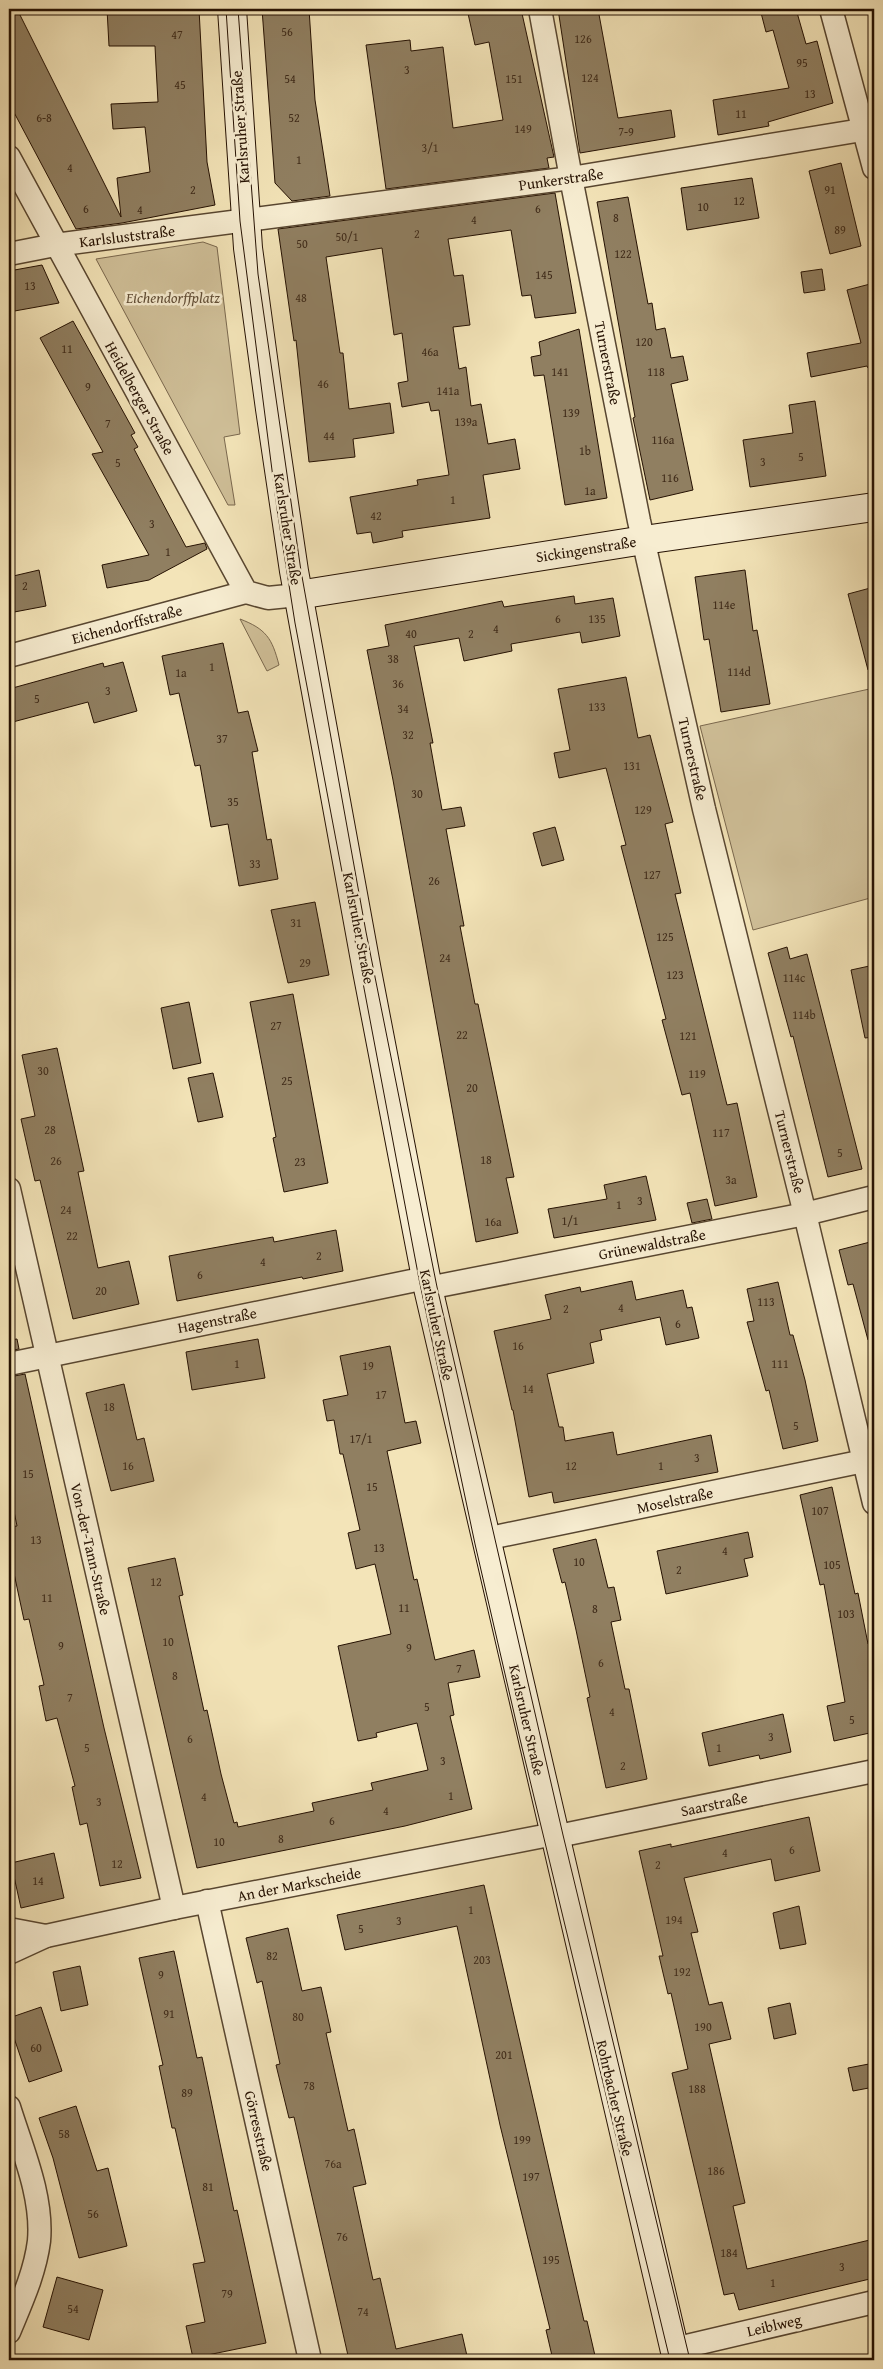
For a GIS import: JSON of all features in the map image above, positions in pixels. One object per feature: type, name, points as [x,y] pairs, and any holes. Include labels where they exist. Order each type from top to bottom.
[{"type":"main road","name":"Karlsruher Straße","points":[[232,9],[246,220],[270,409],[298,595],[427,1283],[554,1835]]},
{"type":"main road","name":"Sickingenstraße","points":[[298,595],[644,540],[874,507]]},
{"type":"main road","name":"Rohrbacher Straße","points":[[554,1835],[676,2354]]},
{"type":"street","name":"Turnerstraße","points":[[540,9],[571,178],[644,540],[704,809],[805,1214],[874,1503]]},
{"type":"street","points":[[831,9],[869,128],[874,168]]},
{"type":"street","name":"Punkerstraße","points":[[246,220],[571,178],[869,128]]},
{"type":"street","name":"Heidelberger Straße","points":[[9,157],[55,245],[246,592]]},
{"type":"street","name":"Karlsluststraße","points":[[9,254],[55,245],[246,220]]},
{"type":"street","points":[[246,592],[268,598],[298,595]]},
{"type":"street","name":"Eichendorffstraße","points":[[9,656],[246,592]]},
{"type":"street","name":"Von-der-Tann-Straße","points":[[9,1189],[174,1908]]},
{"type":"street","name":"Grünewaldstraße","points":[[427,1283],[805,1214],[874,1197]]},
{"type":"street","name":"Hagenstraße","points":[[9,1364],[47,1355],[427,1283]]},
{"type":"street","name":"Moselstraße","points":[[485,1539],[864,1461]]},
{"type":"street","name":"Saarstraße","points":[[554,1835],[874,1771]]},
{"type":"street","name":"An der Markscheide","points":[[9,1954],[46,1936],[174,1908],[554,1835]]},
{"type":"street","name":"Görresstraße","points":[[207,1902],[310,2360]]},
{"type":"street","name":"An der Markscheide","points":[[9,1929],[46,1936]]},
{"type":"street","points":[[9,2108],[39,2213],[39,2242],[28,2284],[9,2332]]},
{"type":"street","name":"Leiblweg","points":[[676,2354],[874,2302]]},
{"type":"green space","name":"Eichendorffplatz","points":[[203,242],[217,247],[240,434],[224,437],[235,505],[228,505],[96,259]]},
{"type":"green space","points":[[240,619],[256,627],[267,636],[274,648],[279,665],[267,671]]},
{"type":"green space","points":[[874,688],[874,897],[753,930],[700,726]]},
{"type":"building","points":[[9,9],[17,9],[121,217],[117,178],[150,172],[145,127],[113,129],[111,104],[158,102],[155,46],[109,46],[107,9],[199,9],[207,162],[215,205],[122,223],[76,229],[9,103]]},
{"type":"building","points":[[262,9],[309,9],[315,100],[330,196],[292,201],[275,183]]},
{"type":"building","points":[[467,9],[521,9],[554,157],[547,158],[549,168],[386,189],[366,45],[410,40],[411,51],[443,47],[453,128],[503,120],[489,42],[475,45]]},
{"type":"building","points":[[558,9],[598,9],[618,118],[671,110],[675,137],[580,153]]},
{"type":"building","points":[[760,9],[796,9],[806,44],[817,41],[833,103],[768,122],[769,126],[718,135],[713,100],[789,88],[773,30],[766,32]]},
{"type":"building","points":[[841,163],[861,246],[830,254],[809,171]]},
{"type":"building","points":[[752,178],[759,218],[687,230],[681,188]]},
{"type":"building","points":[[555,193],[576,313],[535,318],[531,295],[522,296],[511,230],[448,239],[454,276],[463,275],[470,325],[453,327],[459,369],[466,367],[471,406],[481,404],[488,444],[515,439],[520,469],[483,475],[490,518],[402,531],[403,537],[373,543],[371,532],[357,534],[350,497],[418,485],[417,480],[449,475],[439,410],[431,411],[429,402],[402,407],[398,383],[408,381],[402,333],[394,335],[382,248],[326,257],[340,353],[343,353],[349,409],[390,403],[394,433],[353,439],[355,457],[309,462],[296,340],[294,341],[278,229]]},
{"type":"building","points":[[628,197],[648,304],[652,303],[656,330],[665,328],[671,358],[683,356],[688,380],[671,384],[693,490],[650,500],[633,418],[635,417],[597,202]]},
{"type":"building","points":[[42,265],[59,303],[9,312],[9,271]]},
{"type":"building","points":[[822,269],[825,290],[804,293],[801,272]]},
{"type":"building","points":[[874,283],[874,368],[868,368],[867,366],[811,377],[807,353],[861,343],[847,290]]},
{"type":"building","points":[[73,321],[135,433],[131,435],[138,447],[134,449],[186,547],[205,543],[207,549],[149,580],[107,588],[102,565],[149,555],[92,454],[103,452],[40,338]]},
{"type":"building","points":[[579,329],[607,498],[565,505],[544,375],[534,376],[531,357],[541,355],[539,342]]},
{"type":"building","points":[[815,401],[826,476],[750,487],[743,440],[793,433],[789,405]]},
{"type":"building","points":[[39,570],[46,606],[9,613],[9,577]]},
{"type":"building","points":[[745,570],[753,631],[757,630],[770,704],[721,712],[709,639],[704,640],[695,577]]},
{"type":"building","points":[[874,587],[874,669],[868,670],[848,594]]},
{"type":"building","points":[[574,596],[575,604],[613,598],[620,636],[582,643],[580,632],[511,644],[512,651],[464,661],[459,638],[414,646],[433,743],[430,743],[442,810],[461,807],[465,826],[446,829],[464,926],[460,926],[475,1004],[478,1004],[514,1177],[506,1178],[518,1233],[476,1242],[393,780],[367,650],[389,646],[385,625],[502,601],[504,607]]},
{"type":"building","points":[[223,643],[238,713],[248,711],[258,751],[252,752],[267,840],[271,839],[278,879],[239,886],[228,824],[211,827],[200,765],[195,766],[179,693],[170,695],[162,656]]},
{"type":"building","points":[[123,662],[137,711],[94,723],[88,702],[9,723],[9,689],[103,663],[104,667]]},
{"type":"building","points":[[626,677],[638,738],[650,735],[673,822],[665,824],[681,893],[675,894],[727,1105],[737,1103],[757,1197],[715,1206],[690,1093],[682,1095],[662,1020],[666,1019],[621,846],[626,845],[606,768],[559,778],[554,753],[570,750],[558,689]]},
{"type":"building","points":[[555,827],[564,860],[542,866],[533,833]]},
{"type":"building","points":[[315,902],[329,975],[288,983],[271,910]]},
{"type":"building","points":[[787,947],[790,959],[807,954],[862,1169],[828,1177],[793,1036],[791,1037],[768,953]]},
{"type":"building","points":[[874,965],[874,1037],[865,1038],[851,970]]},
{"type":"building","points":[[293,994],[328,1183],[284,1192],[273,1138],[276,1137],[250,1002]]},
{"type":"building","points":[[189,1002],[201,1063],[173,1069],[161,1008]]},
{"type":"building","points":[[57,1048],[84,1171],[78,1172],[98,1268],[129,1261],[139,1304],[73,1319],[40,1180],[35,1181],[21,1119],[35,1116],[22,1055]]},
{"type":"building","points":[[213,1073],[223,1117],[198,1122],[188,1078]]},
{"type":"building","points":[[646,1176],[656,1220],[554,1238],[548,1209],[607,1199],[604,1185]]},
{"type":"building","points":[[707,1199],[712,1219],[692,1223],[687,1203]]},
{"type":"building","points":[[336,1230],[343,1271],[177,1301],[169,1256],[273,1237],[274,1242]]},
{"type":"building","points":[[874,1241],[874,1339],[868,1340],[853,1284],[848,1285],[839,1250]]},
{"type":"building","points":[[632,1281],[636,1300],[683,1290],[687,1308],[692,1307],[699,1338],[666,1345],[660,1317],[600,1330],[602,1340],[590,1343],[594,1363],[547,1374],[559,1427],[563,1427],[565,1441],[613,1432],[617,1455],[711,1435],[718,1472],[554,1503],[552,1492],[529,1497],[513,1410],[494,1331],[551,1319],[545,1295],[580,1287],[581,1292]]},
{"type":"building","points":[[778,1282],[790,1335],[793,1335],[805,1380],[818,1441],[783,1449],[769,1390],[766,1391],[747,1322],[754,1321],[747,1289]]},
{"type":"building","points":[[17,1339],[19,1349],[9,1351],[9,1340]]},
{"type":"building","points":[[258,1339],[265,1378],[192,1390],[186,1352]]},
{"type":"building","points":[[390,1346],[405,1423],[416,1421],[421,1443],[387,1451],[414,1580],[417,1579],[435,1660],[474,1650],[480,1677],[448,1683],[454,1715],[450,1716],[472,1809],[405,1826],[197,1868],[128,1568],[175,1558],[183,1595],[179,1596],[204,1711],[207,1710],[221,1774],[234,1823],[237,1822],[238,1827],[314,1811],[312,1803],[373,1790],[371,1783],[428,1770],[417,1723],[376,1733],[377,1737],[358,1741],[338,1646],[391,1634],[375,1564],[356,1569],[348,1533],[360,1530],[343,1454],[340,1454],[334,1420],[327,1421],[323,1400],[348,1395],[340,1356]]},
{"type":"building","points":[[25,1374],[104,1728],[141,1878],[100,1886],[87,1823],[80,1825],[72,1787],[75,1786],[57,1718],[46,1721],[39,1686],[44,1685],[29,1619],[24,1620],[9,1550],[9,1527],[17,1526],[9,1487],[9,1377]]},
{"type":"building","points":[[124,1384],[137,1440],[144,1438],[154,1481],[111,1491],[86,1393]]},
{"type":"building","points":[[832,1487],[855,1594],[858,1593],[868,1644],[871,1643],[874,1659],[874,1732],[834,1741],[827,1706],[845,1702],[824,1584],[820,1585],[800,1495]]},
{"type":"building","points":[[748,1532],[753,1557],[744,1559],[748,1576],[666,1594],[657,1551]]},
{"type":"building","points":[[596,1539],[608,1588],[614,1587],[621,1620],[611,1622],[625,1689],[629,1689],[647,1779],[606,1788],[587,1698],[590,1697],[576,1630],[565,1582],[562,1583],[553,1549]]},
{"type":"building","points":[[783,1714],[791,1752],[760,1759],[759,1755],[709,1766],[702,1733]]},
{"type":"building","points":[[809,1817],[820,1871],[775,1881],[771,1859],[684,1878],[698,1932],[691,1933],[709,2005],[722,2002],[731,2039],[709,2044],[745,2203],[733,2206],[747,2269],[874,2239],[874,2278],[739,2310],[734,2293],[724,2295],[672,2073],[688,2069],[671,1993],[668,1994],[659,1956],[663,1956],[639,1851],[671,1844],[671,1847]]},
{"type":"building","points":[[54,1853],[64,1898],[21,1908],[11,1863]]},
{"type":"building","points":[[484,1885],[584,2321],[587,2321],[596,2360],[553,2360],[546,2330],[550,2329],[500,2125],[457,1926],[345,1950],[337,1915]]},
{"type":"building","points":[[799,1906],[806,1944],[780,1949],[773,1913]]},
{"type":"building","points":[[288,1928],[302,1991],[321,1987],[331,2032],[326,2033],[348,2131],[354,2129],[366,2184],[353,2187],[373,2280],[380,2278],[396,2349],[462,2334],[467,2356],[449,2360],[349,2360],[294,2117],[289,2118],[276,2065],[280,2064],[262,1981],[257,1983],[246,1938]]},
{"type":"building","points":[[174,1951],[197,2058],[202,2057],[234,2211],[237,2210],[266,2343],[193,2358],[186,2326],[205,2322],[193,2264],[205,2262],[175,2128],[172,2128],[159,2066],[163,2065],[139,1958]]},
{"type":"building","points":[[80,1966],[88,2005],[61,2011],[53,1972]]},
{"type":"building","points":[[790,2003],[796,2034],[774,2039],[768,2008]]},
{"type":"building","points":[[41,2007],[62,2071],[29,2082],[9,2018]]},
{"type":"building","points":[[874,2063],[874,2087],[853,2091],[848,2068]]},
{"type":"building","points":[[76,2106],[97,2171],[108,2168],[127,2246],[79,2258],[53,2158],[39,2118]]},
{"type":"building","points":[[57,2277],[103,2290],[89,2340],[43,2327]]},
{"type":"tram line","points":[[226,9],[240,221],[277,509],[295,623],[419,1279],[475,1544],[520,1739],[670,2360]]},
{"type":"tram line","points":[[238,9],[258,274],[301,571],[366,932],[437,1287],[563,1835],[690,2360]]}]
